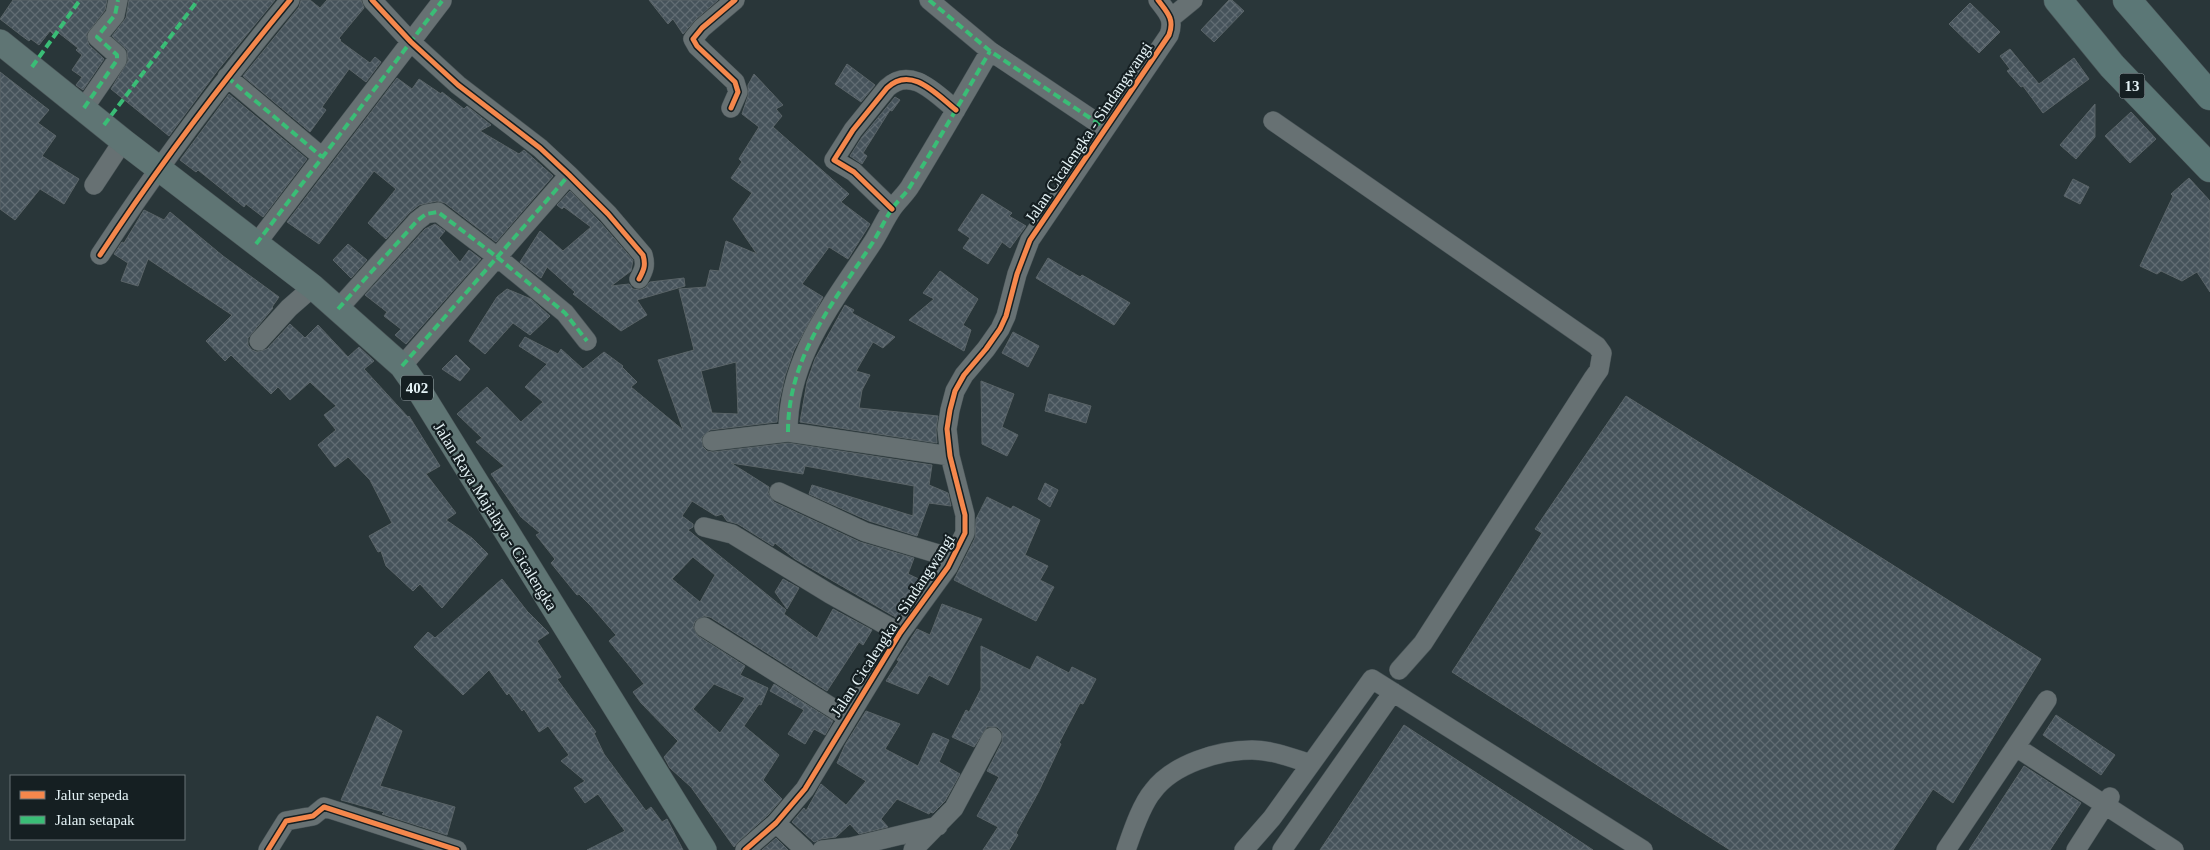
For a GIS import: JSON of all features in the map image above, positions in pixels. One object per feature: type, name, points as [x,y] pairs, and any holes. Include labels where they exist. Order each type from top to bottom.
[{"type":"highway","name":"13","points":[[2058,0],[2112,66],[2210,168]]},
{"type":"highway","points":[[2127,0],[2210,96]]},
{"type":"main road","name":"Jalan Raya Majalaya - Cicalengka","points":[[0,42],[123,141],[313,287],[402,366],[424,398],[704,850]]},
{"type":"street","points":[[84,108],[117,60],[117,55],[97,37],[115,15],[118,0]]},
{"type":"street","points":[[100,255],[159,168],[226,77],[290,0]]},
{"type":"street","points":[[372,0],[411,42],[458,85],[540,148],[608,214],[643,255],[645,262],[644,270],[639,279]]},
{"type":"street","points":[[731,108],[738,92],[735,82],[697,46],[693,39],[702,28],[735,0]]},
{"type":"street","points":[[929,0],[990,51],[1105,128]]},
{"type":"street","points":[[1158,0],[1171,18],[1193,0]]},
{"type":"street","points":[[256,244],[442,1]]},
{"type":"street","name":"Jalan Cicalengka - Sindangwangi","points":[[745,850],[776,823],[805,789],[847,717],[900,633],[952,558],[965,533],[966,526],[950,456],[947,429],[955,391],[964,375],[1000,330],[1006,316],[1017,274],[1030,240],[1170,35],[1173,23],[1171,18]]},
{"type":"street","points":[[788,432],[788,408],[796,376],[808,346],[838,292],[874,240],[892,209],[910,187],[990,51]]},
{"type":"street","points":[[226,77],[322,156]]},
{"type":"street","points":[[892,209],[854,172],[834,160],[853,130],[886,88],[899,80],[917,80],[956,110]]},
{"type":"street","points":[[1273,121],[1597,346],[1602,353],[1599,370],[1423,642],[1399,670]]},
{"type":"street","points":[[94,185],[123,141]]},
{"type":"street","points":[[402,366],[569,175]]},
{"type":"street","points":[[338,310],[417,220],[426,214],[438,212],[497,257],[565,313],[587,340]]},
{"type":"street","points":[[259,342],[289,308],[313,287]]},
{"type":"street","points":[[712,441],[788,432],[950,456]]},
{"type":"street","points":[[779,492],[865,532],[952,558]]},
{"type":"street","points":[[704,527],[732,534],[830,594],[900,633]]},
{"type":"street","points":[[704,627],[847,717]]},
{"type":"street","points":[[1244,850],[1272,818],[1372,678],[1643,850]]},
{"type":"street","points":[[1282,850],[1393,692]]},
{"type":"street","points":[[1946,850],[2047,700]]},
{"type":"street","points":[[913,850],[954,808],[992,737]]},
{"type":"street","points":[[2016,747],[2107,802],[2174,850]]},
{"type":"street","points":[[1126,850],[1152,791],[1171,774],[1194,761],[1252,750],[1280,754],[1311,764]]},
{"type":"street","points":[[2076,850],[2107,802]]},
{"type":"street","points":[[268,850],[286,821],[313,816],[324,806],[457,850]]},
{"type":"street","points":[[776,823],[805,850]]},
{"type":"street","points":[[822,850],[851,847],[938,826]]},
{"type":"building","points":[[13,0],[107,0],[105,10],[86,35],[89,45],[104,59],[83,90],[76,85],[82,77],[72,70],[82,55],[76,50],[78,48],[55,30],[53,34],[50,31],[39,45],[31,39],[29,41],[0,19]]},
{"type":"building","points":[[129,0],[275,0],[218,70],[169,136],[111,89],[128,61],[127,50],[112,36],[126,18]]},
{"type":"building","points":[[301,0],[310,0],[320,8],[327,0],[361,0],[364,8],[339,38],[340,41],[370,63],[375,57],[381,62],[366,82],[349,69],[322,107],[326,110],[310,132],[243,76],[299,7]]},
{"type":"building","points":[[649,0],[718,0],[695,20],[683,34],[673,19],[668,24]]},
{"type":"building","points":[[1229,0],[1232,0],[1244,11],[1214,42],[1201,30]]},
{"type":"building","points":[[1970,3],[2000,32],[1979,53],[1949,24]]},
{"type":"building","points":[[2010,49],[2039,84],[2074,58],[2089,79],[2043,113],[2023,86],[2021,87],[2007,71],[2010,69],[2000,56]]},
{"type":"building","points":[[847,64],[875,85],[861,102],[835,84]]},
{"type":"building","points":[[0,72],[49,110],[38,123],[56,136],[42,156],[79,179],[64,204],[40,189],[15,220],[0,209]]},
{"type":"building","points":[[754,74],[783,105],[776,109],[782,116],[773,127],[849,194],[841,202],[870,224],[848,259],[829,247],[802,284],[823,297],[794,350],[785,376],[777,422],[710,430],[702,437],[703,447],[707,451],[713,452],[788,443],[932,465],[929,485],[948,493],[951,506],[929,503],[917,536],[869,521],[809,494],[812,485],[913,516],[914,486],[805,466],[803,474],[731,463],[769,487],[768,493],[774,502],[860,542],[914,558],[908,574],[923,581],[897,618],[795,559],[775,543],[773,546],[738,524],[727,521],[722,514],[716,516],[692,501],[682,516],[693,524],[693,527],[688,530],[786,610],[784,614],[817,638],[833,609],[872,630],[863,645],[859,642],[827,691],[710,617],[704,616],[695,621],[693,627],[698,636],[745,666],[740,675],[768,688],[761,705],[759,704],[744,726],[779,755],[763,780],[782,799],[734,847],[691,787],[670,768],[664,757],[678,741],[641,703],[633,692],[644,684],[609,641],[616,635],[591,606],[579,594],[577,595],[551,563],[555,559],[536,535],[540,533],[521,517],[491,474],[504,466],[476,442],[482,438],[457,414],[487,387],[521,422],[543,402],[525,387],[547,364],[519,346],[525,337],[558,354],[561,349],[583,369],[604,352],[623,366],[637,382],[631,387],[683,430],[658,360],[694,350],[679,289],[706,287],[710,270],[719,271],[726,241],[757,254],[733,219],[752,193],[731,178],[742,162],[739,159],[759,127],[742,114],[748,96],[748,85]],"holes":[[[736,362],[738,414],[712,413],[701,371]],[[693,557],[715,575],[700,602],[672,579]],[[714,684],[745,698],[720,733],[693,709]]]},
{"type":"building","points":[[397,78],[412,89],[419,79],[441,94],[442,92],[464,109],[467,106],[491,125],[480,131],[519,154],[524,150],[553,176],[496,242],[445,203],[437,201],[419,205],[409,213],[386,239],[368,223],[396,189],[374,171],[319,244],[287,222]]},
{"type":"building","points":[[229,94],[307,159],[263,217],[246,204],[244,207],[198,170],[196,172],[180,160]]},
{"type":"building","points":[[895,97],[900,100],[892,111],[890,110],[863,153],[867,156],[862,164],[850,156],[862,137]]},
{"type":"building","points":[[2095,104],[2095,137],[2076,159],[2060,145]]},
{"type":"building","points":[[2131,112],[2156,139],[2130,163],[2105,136]]},
{"type":"building","points":[[2189,178],[2210,201],[2210,292],[2197,272],[2182,281],[2161,271],[2157,274],[2140,266],[2173,196],[2171,194]]},
{"type":"building","points":[[2073,179],[2089,187],[2080,204],[2064,196]]},
{"type":"building","points":[[570,191],[633,260],[631,271],[611,286],[629,284],[633,289],[640,290],[645,288],[650,282],[684,278],[685,286],[637,300],[647,315],[621,331],[573,294],[575,292],[547,267],[541,278],[520,262],[540,231],[563,251],[591,227],[564,207],[562,209],[557,205]]},
{"type":"building","points":[[982,194],[1012,213],[1009,216],[1026,226],[1010,248],[1002,242],[988,264],[963,248],[970,238],[958,230]]},
{"type":"building","points":[[144,210],[164,220],[170,212],[223,256],[279,297],[273,308],[248,338],[248,345],[252,350],[257,352],[267,349],[290,324],[305,338],[318,325],[348,357],[359,347],[374,361],[364,369],[409,416],[440,466],[426,474],[456,513],[446,520],[472,538],[488,554],[442,608],[420,584],[413,591],[386,566],[381,551],[378,552],[369,536],[392,523],[370,480],[348,457],[335,467],[318,445],[336,430],[324,415],[336,406],[310,382],[290,400],[278,387],[271,394],[231,355],[225,361],[206,341],[232,315],[148,259],[138,286],[121,281],[128,263],[114,254],[122,242],[124,243]]},
{"type":"building","points":[[435,224],[445,231],[439,238],[460,262],[469,250],[481,259],[406,344],[395,335],[401,329],[384,316],[387,312],[365,295],[425,229]]},
{"type":"building","points":[[348,244],[367,260],[351,278],[333,260]]},
{"type":"building","points":[[1048,258],[1130,303],[1114,325],[1036,278]]},
{"type":"building","points":[[940,271],[978,299],[963,325],[971,330],[964,351],[909,320],[934,299],[923,293]]},
{"type":"building","points":[[507,289],[531,299],[550,316],[530,335],[513,323],[485,354],[469,341],[497,297]]},
{"type":"building","points":[[845,305],[854,310],[852,313],[895,337],[883,348],[873,342],[856,371],[870,375],[862,390],[859,408],[938,416],[937,443],[800,422],[807,382],[815,359]]},
{"type":"building","points":[[1013,332],[1039,346],[1028,367],[1002,353]]},
{"type":"building","points":[[456,355],[470,369],[460,381],[442,369]]},
{"type":"building","points":[[981,381],[1014,394],[1002,427],[1018,435],[1007,456],[982,444]]},
{"type":"building","points":[[1049,394],[1091,406],[1086,423],[1045,411]]},
{"type":"building","points":[[1626,396],[2041,659],[1953,803],[1933,789],[1893,850],[1730,850],[1452,672],[1542,533],[1535,529]]},
{"type":"building","points":[[1045,483],[1058,490],[1050,507],[1038,499]]},
{"type":"building","points":[[987,497],[1011,509],[1013,506],[1040,520],[1025,555],[1048,566],[1040,580],[1054,587],[1036,621],[954,580],[975,538],[976,519]]},
{"type":"building","points":[[502,579],[527,611],[549,633],[537,641],[561,677],[557,679],[596,732],[594,733],[604,754],[646,811],[651,807],[662,822],[667,819],[683,850],[587,850],[625,831],[598,794],[585,803],[574,788],[585,781],[561,761],[569,755],[548,726],[539,732],[524,709],[522,711],[509,693],[507,695],[489,670],[463,695],[414,647],[428,632],[435,638]]},
{"type":"building","points":[[783,579],[799,588],[787,609],[775,592]]},
{"type":"building","points":[[942,604],[982,619],[948,685],[929,675],[918,694],[886,681],[917,629],[930,635]]},
{"type":"building","points":[[981,646],[1030,670],[1037,656],[1069,673],[1072,667],[1096,679],[1083,704],[1080,703],[1059,743],[1061,744],[1009,850],[983,850],[998,827],[977,816],[999,777],[987,771],[1002,742],[1002,732],[997,727],[987,727],[974,747],[952,737],[966,710],[969,712],[981,689]]},
{"type":"building","points":[[774,684],[833,721],[825,735],[814,729],[805,744],[788,734],[804,710],[770,691]]},
{"type":"building","points":[[866,711],[900,724],[885,749],[918,766],[933,733],[949,740],[939,762],[960,774],[945,801],[933,813],[930,812],[929,814],[897,799],[881,819],[888,827],[859,834],[850,824],[836,837],[814,842],[792,822],[804,808],[806,811],[821,784],[846,805],[866,781],[837,763],[845,745]]},
{"type":"building","points":[[2056,715],[2115,755],[2101,775],[2043,735]]},
{"type":"building","points":[[377,716],[402,731],[380,786],[455,807],[447,835],[382,814],[384,812],[341,800]]},
{"type":"building","points":[[1404,725],[1593,850],[1320,850]]},
{"type":"building","points":[[2024,766],[2081,803],[2050,850],[1969,850]]},
{"type":"building","points":[[776,838],[788,850],[762,850]]},
{"type":"marked path","points":[[32,67],[80,0]]},
{"type":"marked path","points":[[84,108],[117,60],[117,55],[97,37],[115,15],[118,0]]},
{"type":"marked path","points":[[104,125],[198,0]]},
{"type":"marked path","points":[[929,0],[990,51],[1105,128]]},
{"type":"marked path","points":[[256,244],[442,1]]},
{"type":"marked path","points":[[788,432],[790,404],[796,379],[816,331],[873,242],[889,213],[909,188],[990,51]]},
{"type":"marked path","points":[[227,77],[322,157]]},
{"type":"marked path","points":[[402,366],[569,175]]},
{"type":"marked path","points":[[338,309],[417,221],[426,214],[438,212],[497,257],[565,313],[587,341]]},
{"type":"cycle path","points":[[100,255],[192,124],[290,0]]},
{"type":"cycle path","points":[[372,0],[411,42],[458,85],[540,148],[608,214],[643,255],[644,267],[639,279]]},
{"type":"cycle path","points":[[731,108],[738,92],[735,82],[697,46],[693,39],[702,28],[735,0]]},
{"type":"cycle path","points":[[745,850],[776,823],[805,789],[900,633],[948,567],[965,533],[965,515],[950,456],[947,429],[955,391],[964,375],[1000,329],[1006,316],[1017,274],[1030,240],[1169,35],[1171,20],[1158,0]]},
{"type":"cycle path","points":[[892,209],[854,172],[834,160],[853,130],[887,88],[905,79],[923,84],[956,110]]},
{"type":"cycle path","points":[[268,850],[286,821],[313,816],[324,807],[457,850]]}]
